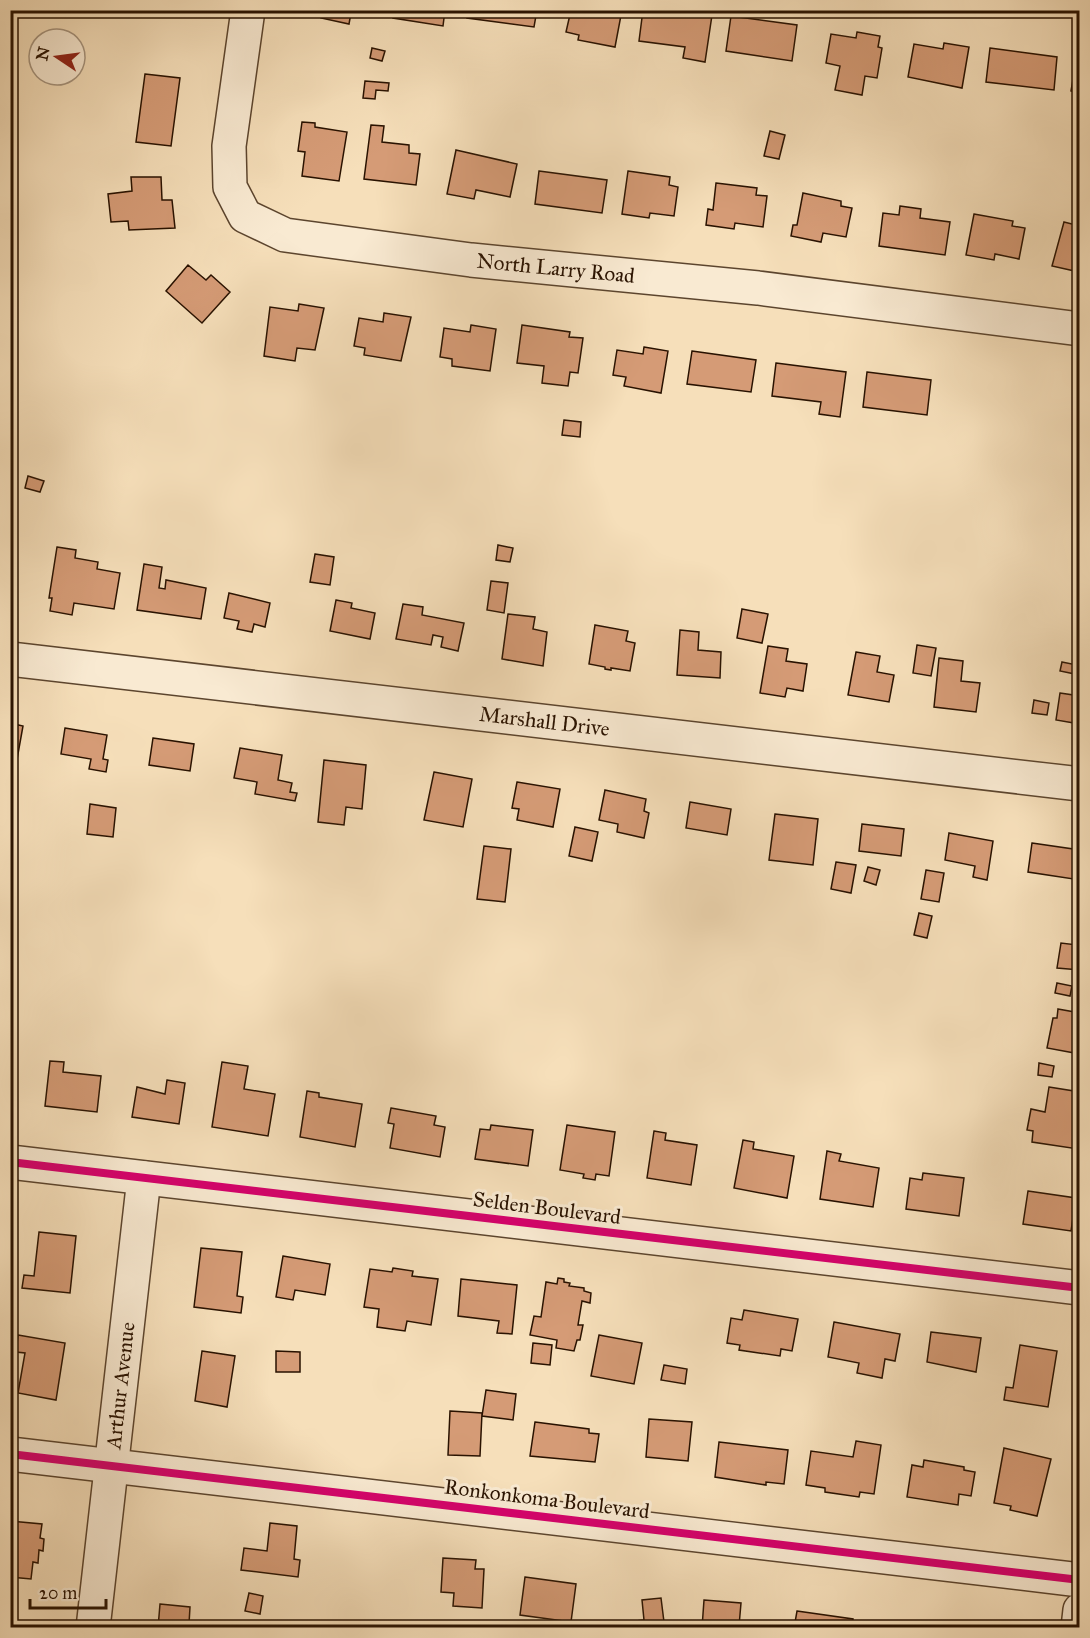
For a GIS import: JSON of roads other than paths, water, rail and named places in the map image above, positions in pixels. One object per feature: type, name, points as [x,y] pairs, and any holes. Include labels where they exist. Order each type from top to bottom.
[{"type":"street","name":"North Larry Road","points":[[248,10],[228,146],[230,187],[245,216],[285,235],[471,260],[758,288],[1080,329]]},
{"type":"street","name":"Marshall Drive","points":[[10,659],[1080,784]]},
{"type":"street","name":"Selden Boulevard","points":[[10,1162],[1080,1288]]},
{"type":"street","name":"Arthur Avenue","points":[[93,1628],[144,1178]]},
{"type":"street","name":"Ronkonkoma Boulevard","points":[[10,1454],[1080,1580]]},
{"type":"street","points":[[1077,1628],[1080,1610]]}]
